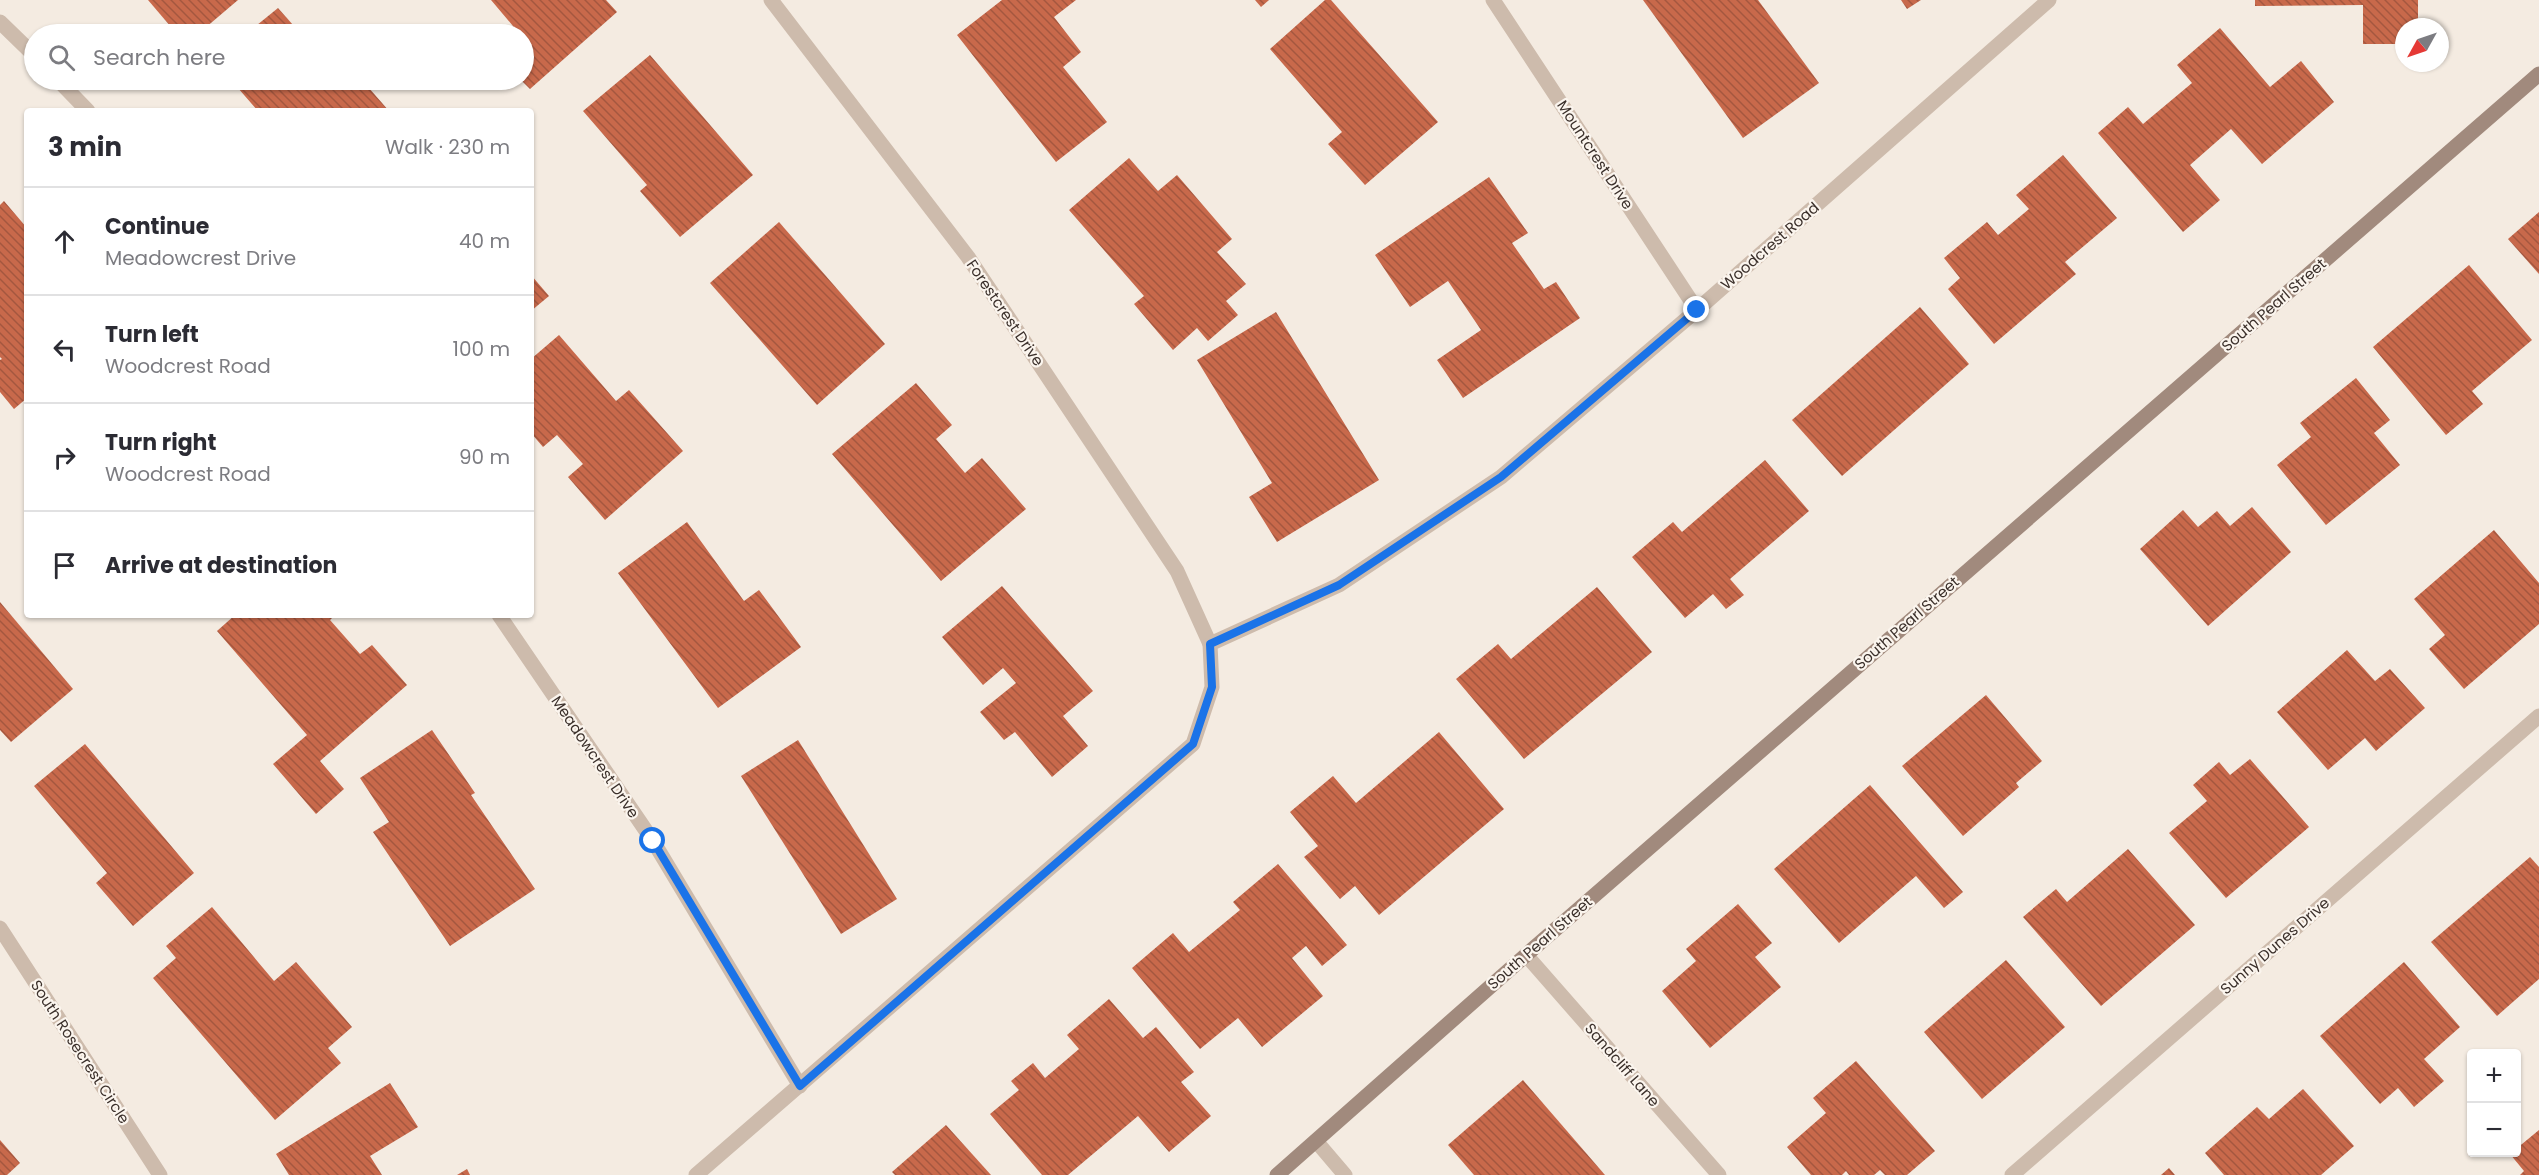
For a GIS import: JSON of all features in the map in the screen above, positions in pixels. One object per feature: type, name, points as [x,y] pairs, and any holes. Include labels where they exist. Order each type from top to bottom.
[{"type":"street","name":"Forestcrest Drive","points":[[771,0],[968,257],[1177,571],[1210,644]]},
{"type":"street","name":"Mountcrest Drive","points":[[1493,0],[1697,310]]},
{"type":"street","name":"Woodcrest Road","points":[[1210,644],[1339,585],[1501,477],[1697,310],[2049,0]]},
{"type":"street","points":[[0,22],[24,45]]},
{"type":"street","name":"South Pearl Street","points":[[1276,1175],[2539,74]]},
{"type":"street","points":[[68,90],[85,108]]},
{"type":"street","name":"Meadowcrest Drive","points":[[502,618],[653,841],[800,1086]]},
{"type":"street","points":[[696,1175],[1193,744],[1212,687],[1210,644]]},
{"type":"street","name":"Sunny Dunes Drive","points":[[2012,1175],[2539,716]]},
{"type":"street","name":"South Rosecrest Circle","points":[[0,928],[160,1175]]},
{"type":"street","name":"Sandcliff Lane","points":[[1526,955],[1719,1175]]},
{"type":"street","points":[[1316,1141],[1345,1175]]},
{"type":"building","points":[[148,0],[238,0],[210,24],[168,24]]},
{"type":"building","points":[[491,0],[606,0],[617,12],[534,85],[534,24],[511,24]]},
{"type":"building","points":[[1002,0],[1076,0],[1054,17],[1081,52],[1063,67],[1107,122],[1056,162],[957,35]]},
{"type":"building","points":[[1255,0],[1269,0],[1261,7]]},
{"type":"building","points":[[1325,0],[1331,0],[1438,122],[1365,185],[1328,144],[1342,132],[1270,49]]},
{"type":"building","points":[[1643,0],[1758,0],[1819,83],[1743,138]]},
{"type":"building","points":[[1901,0],[1921,0],[1907,9]]},
{"type":"building","points":[[2255,0],[2418,0],[2418,18],[2395,18],[2395,44],[2363,44],[2363,5],[2255,6]]},
{"type":"building","points":[[278,8],[292,24],[258,24]]},
{"type":"building","points":[[2220,28],[2270,87],[2301,61],[2334,102],[2262,164],[2231,129],[2190,165],[2220,200],[2183,232],[2098,133],[2128,107],[2143,124],[2192,83],[2177,65]]},
{"type":"building","points":[[650,55],[753,175],[680,237],[640,191],[647,185],[583,111]]},
{"type":"building","points":[[240,90],[371,90],[386,108],[255,108]]},
{"type":"building","points":[[2063,155],[2117,218],[2065,262],[2076,274],[1994,344],[1948,289],[1960,278],[1944,258],[1987,222],[1998,235],[2029,209],[2016,195]]},
{"type":"building","points":[[1129,158],[1158,191],[1177,175],[1232,239],[1217,252],[1246,284],[1226,301],[1238,315],[1208,341],[1197,328],[1173,350],[1134,304],[1144,296],[1069,210]]},
{"type":"building","points":[[1489,177],[1528,233],[1512,243],[1544,289],[1556,282],[1580,318],[1463,398],[1437,360],[1481,330],[1448,281],[1410,307],[1375,255]]},
{"type":"building","points":[[4,201],[24,224],[24,401],[14,409],[0,392],[0,360],[2,359],[0,357],[0,205]]},
{"type":"building","points":[[2539,212],[2539,274],[2508,239]]},
{"type":"building","points":[[779,222],[885,344],[817,405],[710,283]]},
{"type":"building","points":[[2469,265],[2532,340],[2472,391],[2483,404],[2446,435],[2373,347]]},
{"type":"building","points":[[534,278],[549,296],[534,308]]},
{"type":"building","points":[[1920,307],[1969,364],[1842,476],[1792,420]]},
{"type":"building","points":[[1276,312],[1379,480],[1277,542],[1249,497],[1272,483],[1197,360]]},
{"type":"building","points":[[559,335],[616,401],[629,390],[683,451],[605,520],[568,477],[583,464],[557,435],[543,447],[534,436],[534,356]]},
{"type":"building","points":[[2356,378],[2390,420],[2374,433],[2400,465],[2326,525],[2277,465],[2311,437],[2300,423]]},
{"type":"building","points":[[916,383],[952,425],[936,439],[965,473],[982,458],[1026,509],[941,581],[832,454]]},
{"type":"building","points":[[1765,460],[1809,511],[1730,579],[1744,595],[1726,609],[1713,594],[1685,618],[1632,557],[1673,522],[1682,532]]},
{"type":"building","points":[[2252,507],[2291,552],[2208,626],[2140,549],[2183,510],[2198,527],[2217,511],[2230,526]]},
{"type":"building","points":[[687,522],[744,601],[759,590],[801,647],[718,708],[618,573]]},
{"type":"building","points":[[2494,530],[2539,583],[2539,624],[2464,689],[2429,649],[2445,635],[2414,599]]},
{"type":"building","points":[[1002,586],[1093,691],[1063,716],[1088,746],[1052,777],[1015,732],[1004,740],[980,712],[1016,683],[1003,668],[983,685],[942,637]]},
{"type":"building","points":[[1597,587],[1652,652],[1524,759],[1456,679],[1498,644],[1511,659]]},
{"type":"building","points":[[0,602],[73,689],[11,742],[0,730]]},
{"type":"building","points":[[232,618],[332,618],[330,620],[360,654],[372,645],[407,685],[320,761],[344,789],[316,814],[273,764],[307,735],[217,631]]},
{"type":"building","points":[[2347,650],[2375,681],[2390,669],[2425,708],[2376,751],[2365,738],[2328,770],[2277,712]]},
{"type":"building","points":[[1986,695],[2042,761],[2016,783],[2019,787],[1963,836],[1902,766]]},
{"type":"building","points":[[432,730],[475,793],[471,795],[535,889],[450,946],[373,832],[389,822],[360,778]]},
{"type":"building","points":[[1439,732],[1504,809],[1379,915],[1355,886],[1340,899],[1304,857],[1318,846],[1290,812],[1333,776],[1356,803]]},
{"type":"building","points":[[798,740],[897,899],[841,934],[741,776]]},
{"type":"building","points":[[85,744],[194,873],[133,926],[96,883],[107,873],[34,786]]},
{"type":"building","points":[[2250,759],[2309,827],[2226,898],[2169,833],[2207,801],[2193,785],[2219,762],[2230,775]]},
{"type":"building","points":[[1870,785],[1963,892],[1944,908],[1916,876],[1839,943],[1774,869]]},
{"type":"building","points":[[2128,849],[2195,925],[2101,1006],[2023,917],[2056,889],[2067,902]]},
{"type":"building","points":[[2530,857],[2539,867],[2539,979],[2497,1016],[2431,942]]},
{"type":"building","points":[[1278,864],[1347,945],[1322,966],[1306,946],[1292,958],[1323,996],[1262,1047],[1238,1018],[1200,1049],[1132,968],[1173,933],[1189,952],[1240,910],[1233,902]]},
{"type":"building","points":[[1738,904],[1772,943],[1755,957],[1781,987],[1710,1048],[1662,991],[1696,961],[1686,949]]},
{"type":"building","points":[[212,907],[274,981],[296,962],[352,1027],[328,1048],[341,1063],[275,1120],[153,978],[176,958],[166,946]]},
{"type":"building","points":[[2006,960],[2065,1027],[1982,1099],[1924,1032]]},
{"type":"building","points":[[2404,962],[2460,1027],[2424,1059],[2444,1081],[2414,1107],[2398,1088],[2380,1104],[2320,1036]]},
{"type":"building","points":[[1109,999],[1143,1038],[1156,1027],[1194,1072],[1181,1082],[1211,1116],[1169,1152],[1138,1116],[1068,1175],[1042,1175],[990,1114],[1019,1090],[1011,1081],[1033,1063],[1045,1078],[1079,1049],[1067,1035]]},
{"type":"building","points":[[1856,1061],[1935,1151],[1907,1175],[1885,1175],[1880,1170],[1874,1175],[1849,1175],[1846,1171],[1842,1175],[1811,1175],[1787,1147],[1826,1113],[1813,1098]]},
{"type":"building","points":[[1523,1080],[1605,1175],[1474,1175],[1448,1145]]},
{"type":"building","points":[[390,1083],[418,1127],[370,1156],[382,1175],[289,1175],[276,1154]]},
{"type":"building","points":[[2303,1089],[2354,1146],[2321,1175],[2224,1175],[2205,1153],[2257,1107],[2269,1119]]},
{"type":"building","points":[[946,1125],[991,1175],[895,1175],[892,1172]]},
{"type":"building","points":[[2539,1130],[2539,1175],[2520,1175],[2524,1171],[2512,1157],[2521,1157],[2521,1145]]},
{"type":"building","points":[[0,1140],[20,1163],[7,1175],[0,1175]]},
{"type":"building","points":[[2169,1168],[2175,1175],[2161,1175]]},
{"type":"building","points":[[467,1169],[470,1175],[457,1175]]},
{"type":"route","points":[[653,841],[800,1086],[1193,744],[1212,687],[1210,644],[1339,585],[1501,477],[1697,310]]}]
